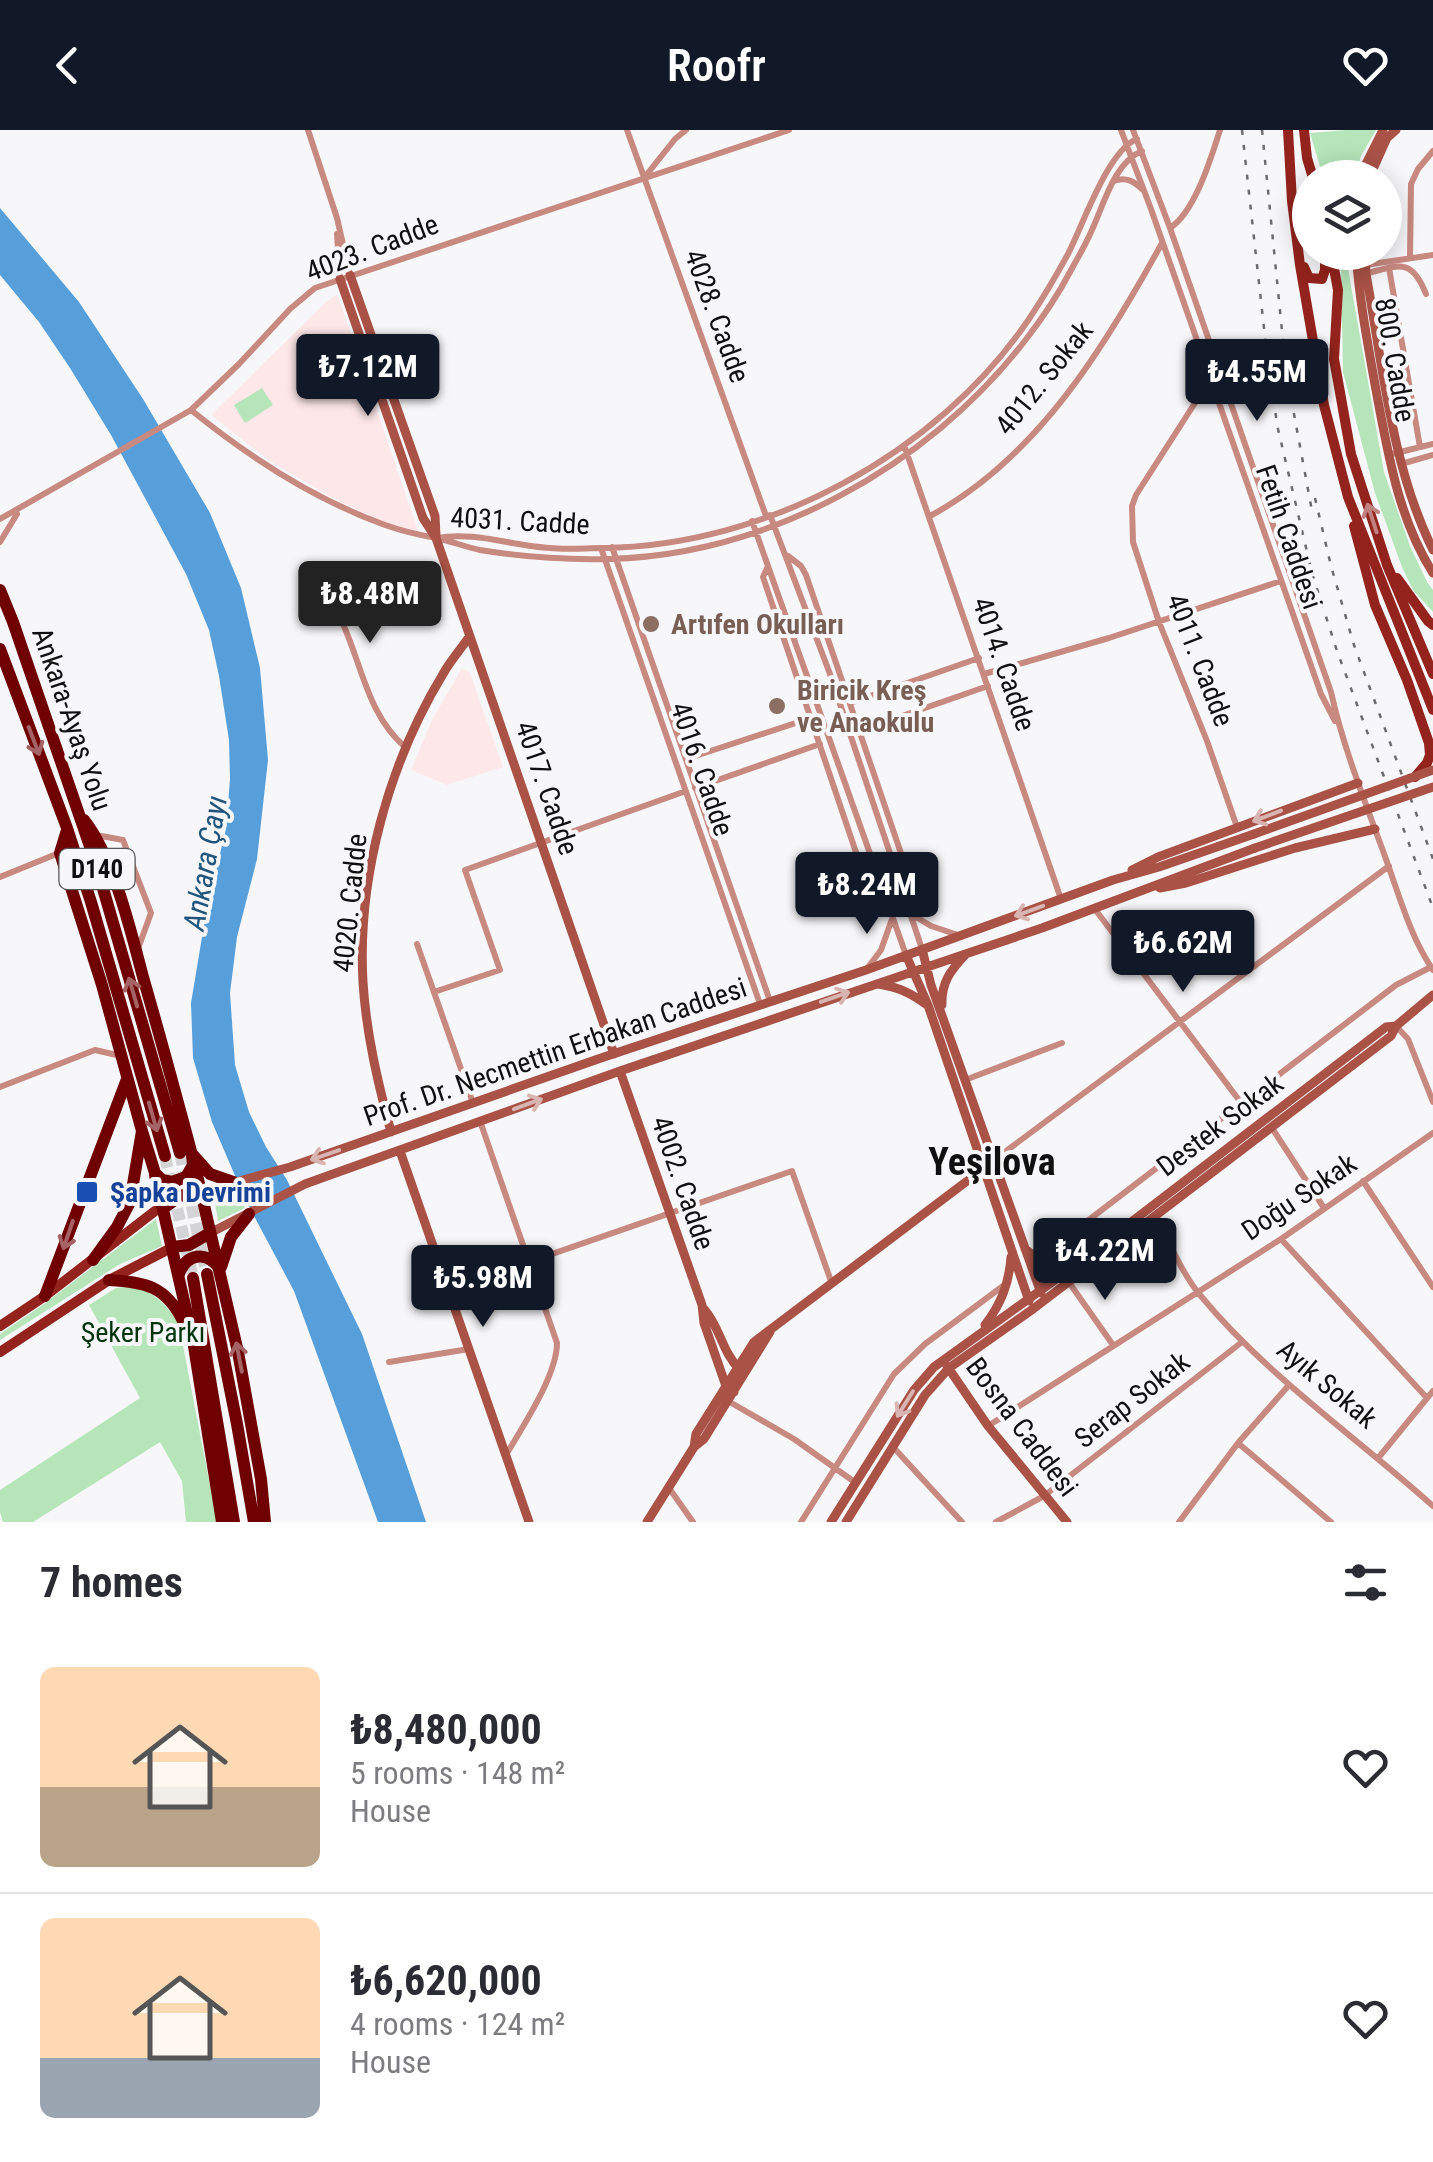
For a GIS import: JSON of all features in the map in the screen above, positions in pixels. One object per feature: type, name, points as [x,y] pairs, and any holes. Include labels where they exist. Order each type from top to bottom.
[{"type":"highway","name":"Ankara-Ayaş Yolu","points":[[0,590],[95,861],[186,1154]]},
{"type":"highway","name":"Ankara-Ayaş Yolu","points":[[0,649],[92,902],[165,1156]]},
{"type":"highway","points":[[76,810],[96,835],[124,908],[210,1233],[200,1274],[193,1340],[222,1522]]},
{"type":"highway","points":[[67,828],[60,853],[102,985],[173,1247],[200,1274],[238,1352],[265,1522]]},
{"type":"highway","points":[[45,1296],[127,1078]]},
{"type":"highway","points":[[93,1260],[117,1228],[130,1202],[142,1131]]},
{"type":"highway","points":[[155,1173],[167,1182],[182,1180],[192,1170],[186,1154]]},
{"type":"highway","points":[[186,1154],[210,1174],[236,1182]]},
{"type":"highway","points":[[164,1208],[180,1196],[200,1192]]},
{"type":"highway","points":[[234,1522],[200,1274],[249,1214]]},
{"type":"highway","points":[[173,1247],[188,1245],[210,1233]]},
{"type":"highway","points":[[200,1274],[238,1424],[254,1522]]},
{"type":"highway","points":[[108,1280],[137,1282],[167,1296],[193,1340]]},
{"type":"main road","points":[[1288,130],[1292,175]]},
{"type":"main road","points":[[1304,130],[1307,160]]},
{"type":"main road","points":[[1302,270],[1324,405],[1360,553],[1375,605],[1431,748],[1428,763],[1414,776]]},
{"type":"main road","points":[[1306,270],[1308,278],[1322,279],[1325,270]]},
{"type":"main road","points":[[1333,270],[1338,290],[1334,358],[1351,454],[1387,565],[1433,674]]},
{"type":"main road","points":[[1348,497],[1433,710]]},
{"type":"main road","points":[[1387,565],[1433,625]]},
{"type":"main road","points":[[1420,792],[1433,791]]},
{"type":"main road","points":[[0,1326],[164,1208]]},
{"type":"main road","points":[[0,1352],[108,1280],[173,1247]]},
{"type":"street","name":"4017. Cadde","points":[[308,130],[336,218],[345,277],[435,516],[436,538],[614,1054]]},
{"type":"street","name":"4028. Cadde","points":[[626,130],[785,554]]},
{"type":"street","points":[[644,179],[664,151],[686,130]]},
{"type":"street","name":"4023. Cadde","points":[[0,519],[190,410],[315,288],[789,130]]},
{"type":"street","name":"Fetih Caddesi","points":[[1121,130],[1321,694],[1340,730]]},
{"type":"street","points":[[1170,228],[1181,220],[1192,201],[1220,130]]},
{"type":"street","points":[[1367,160],[1383,130]]},
{"type":"street","points":[[1378,160],[1396,130]]},
{"type":"street","points":[[1126,143],[1135,134]]},
{"type":"street","name":"Fetih Caddesi","points":[[1135,134],[1331,692],[1358,783],[1414,936],[1432,968]]},
{"type":"street","name":"4031. Cadde","points":[[436,538],[456,534],[546,548],[612,548],[682,540],[768,516],[844,482],[949,410],[997,359],[1026,323],[1065,259],[1100,185],[1126,143]]},
{"type":"street","points":[[1130,156],[1142,151]]},
{"type":"street","points":[[1410,258],[1411,184],[1418,168],[1433,151]]},
{"type":"street","name":"4031. Cadde","points":[[436,538],[495,552],[616,559],[694,548],[756,531],[835,498],[908,454],[967,406],[1025,342],[1068,276],[1113,182],[1130,156]]},
{"type":"street","points":[[1113,182],[1131,181],[1144,191]]},
{"type":"street","name":"4012. Sokak","points":[[930,516],[956,501],[1004,462],[1062,401],[1124,313],[1163,242]]},
{"type":"street","points":[[1402,260],[1433,255]]},
{"type":"street","points":[[1402,265],[1419,277],[1426,294]]},
{"type":"street","name":"800. Cadde","points":[[1362,270],[1396,457],[1433,550]]},
{"type":"street","points":[[1389,270],[1420,447]]},
{"type":"street","name":"4011. Cadde","points":[[1210,380],[1132,506],[1133,542],[1237,828]]},
{"type":"street","points":[[190,410],[236,446],[318,494],[383,524],[436,538]]},
{"type":"street","name":"4014. Cadde","points":[[904,444],[1061,899]]},
{"type":"street","points":[[1396,457],[1433,444]]},
{"type":"street","points":[[1396,457],[1433,455]]},
{"type":"street","name":"800. Cadde","points":[[1396,457],[1390,467],[1393,483],[1433,573]]},
{"type":"street","name":"4023. Cadde","points":[[0,542],[25,506]]},
{"type":"street","points":[[752,521],[892,918],[928,1005],[1031,1304]]},
{"type":"street","name":"4016. Cadde","points":[[601,548],[765,1003]]},
{"type":"street","name":"4016. Cadde","points":[[612,548],[686,758],[765,1003]]},
{"type":"street","points":[[785,554],[806,574],[905,865],[901,890]]},
{"type":"street","points":[[785,554],[830,674],[942,1013],[1042,1296]]},
{"type":"street","points":[[768,565],[763,578],[866,879],[885,897]]},
{"type":"street","points":[[305,574],[342,623],[379,718],[406,748]]},
{"type":"street","points":[[984,674],[1281,582]]},
{"type":"street","name":"4020. Cadde","points":[[392,1132],[380,1092],[363,980],[363,936],[375,846],[406,748],[443,673],[470,636]]},
{"type":"street","points":[[850,702],[979,658]]},
{"type":"street","points":[[859,731],[988,686]]},
{"type":"street","points":[[686,758],[811,718]]},
{"type":"street","points":[[695,788],[820,744]]},
{"type":"street","name":"Prof. Dr. Necmettin Erbakan Caddesi","points":[[200,1192],[392,1132],[866,970],[1433,770]]},
{"type":"street","points":[[1113,880],[1158,857],[1358,783]]},
{"type":"street","points":[[434,992],[500,970],[465,870],[686,791]]},
{"type":"street","name":"Prof. Dr. Necmettin Erbakan Caddesi","points":[[210,1233],[304,1184],[1420,792]]},
{"type":"street","points":[[1138,892],[1186,883],[1295,848],[1375,828]]},
{"type":"street","points":[[96,835],[123,840],[151,913],[136,952]]},
{"type":"street","points":[[0,877],[60,853]]},
{"type":"street","points":[[993,1160],[1389,866]]},
{"type":"street","points":[[907,908],[920,921],[960,935]]},
{"type":"street","points":[[1094,908],[1242,1104]]},
{"type":"street","points":[[866,970],[883,946],[892,918]]},
{"type":"street","points":[[417,944],[472,1103]]},
{"type":"street","points":[[942,1013],[944,982],[968,953]]},
{"type":"street","points":[[1038,1258],[1396,985],[1432,968]]},
{"type":"street","points":[[875,984],[895,986],[928,1005]]},
{"type":"street","name":"Destek Sokak","points":[[846,1522],[946,1363],[1068,1282],[1272,1128],[1392,1036],[1396,1026],[1433,995]]},
{"type":"street","points":[[1396,1026],[1408,1038],[1433,1102]]},
{"type":"street","name":"Destek Sokak","points":[[1042,1296],[1077,1262],[1386,1027],[1396,1026]]},
{"type":"street","points":[[965,1080],[1062,1043]]},
{"type":"street","points":[[0,1087],[95,1050],[121,1056]]},
{"type":"street","name":"4002. Cadde","points":[[620,1072],[704,1309],[704,1323],[729,1393]]},
{"type":"street","points":[[480,1121],[555,1332],[557,1351],[540,1396],[506,1456]]},
{"type":"street","points":[[1272,1128],[1324,1208]]},
{"type":"street","name":"Doğu Sokak","points":[[988,1426],[1281,1238],[1433,1133]]},
{"type":"street","points":[[400,1151],[528,1522]]},
{"type":"street","points":[[647,1522],[694,1447],[704,1439],[754,1342],[983,1170]]},
{"type":"street","points":[[448,1290],[792,1171],[832,1284]]},
{"type":"street","points":[[1363,1181],[1433,1286]]},
{"type":"street","name":"Ayık Sokak","points":[[1154,1215],[1197,1292],[1242,1342],[1433,1506]]},
{"type":"street","points":[[1281,1238],[1427,1398]]},
{"type":"street","points":[[979,1334],[997,1308],[1008,1282],[1011,1249]]},
{"type":"street","points":[[1024,1249],[1060,1265],[1077,1262]]},
{"type":"street","points":[[801,1522],[902,1364],[1008,1282]]},
{"type":"street","points":[[1068,1282],[1113,1346]]},
{"type":"street","name":"Destek Sokak","points":[[831,1522],[914,1390],[979,1334],[1031,1304]]},
{"type":"street","name":"4002. Cadde","points":[[704,1309],[713,1319],[724,1349],[742,1371]]},
{"type":"street","name":"Serap Sokak","points":[[996,1522],[1044,1496],[1242,1342]]},
{"type":"street","points":[[389,1362],[468,1349]]},
{"type":"street","name":"Bosna Caddesi","points":[[946,1363],[988,1426],[1067,1522]]},
{"type":"street","points":[[1183,1521],[1238,1443],[1289,1385]]},
{"type":"street","points":[[1379,1458],[1433,1391]]},
{"type":"street","points":[[729,1393],[856,1483]]},
{"type":"street","points":[[1238,1443],[1332,1522]]},
{"type":"street","points":[[894,1448],[962,1522]]},
{"type":"street","points":[[670,1488],[693,1522]]},
{"type":"shaded area","points":[[336,295],[418,531],[383,522],[331,497],[271,462],[211,415]]},
{"type":"shaded area","points":[[462,668],[470,673],[503,767],[447,785],[411,770],[432,720]]},
{"type":"green space","points":[[1376,130],[1360,160],[1318,160],[1310,133]]},
{"type":"green space","points":[[1341,270],[1348,270],[1384,472],[1410,546],[1433,590],[1433,612],[1413,590],[1402,567],[1375,493],[1343,372]]},
{"type":"green space","points":[[262,388],[273,405],[245,423],[234,405]]},
{"type":"green space","points":[[237,1189],[245,1208],[218,1221],[214,1197]]},
{"type":"green space","points":[[156,1219],[162,1246],[120,1264],[0,1340],[0,1334]]},
{"type":"green space","name":"Şeker Parkı","points":[[134,1286],[160,1301],[179,1325],[217,1522],[186,1522],[182,1481],[160,1442],[33,1522],[3,1522],[0,1490],[140,1398],[89,1305],[116,1288]]},
{"type":"water","points":[[0,208],[79,302],[143,399],[210,513],[241,588],[260,668],[268,760],[257,859],[237,937],[230,993],[235,1065],[249,1112],[287,1180],[362,1334],[426,1522],[378,1522],[294,1291],[245,1199],[212,1122],[193,1058],[191,1003],[207,907],[226,829],[230,779],[229,740],[209,630],[186,574],[111,435],[39,322],[0,275]]},
{"type":"tunnel","points":[[180,1153],[205,1266]]},
{"type":"tunnel","points":[[165,1156],[193,1278]]},
{"type":"railway","points":[[1242,130],[1269,373],[1312,573],[1433,908]]},
{"type":"railway","points":[[1262,130],[1286,371],[1312,511]]},
{"type":"railway","points":[[1315,498],[1354,645],[1433,859]]},
{"type":"place","name":"Artıfen Okulları","points":[[651,624]]},
{"type":"place","name":"Biricik Kreş ve Anaokulu","points":[[777,706]]},
{"type":"place","name":"Şapka Devrimi","points":[[87,1192]]},
{"type":"district","name":"Yeşilova","points":[[992,1162]]},
{"type":"water label","name":"Ankara Çayı","points":[[205,863]]}]
